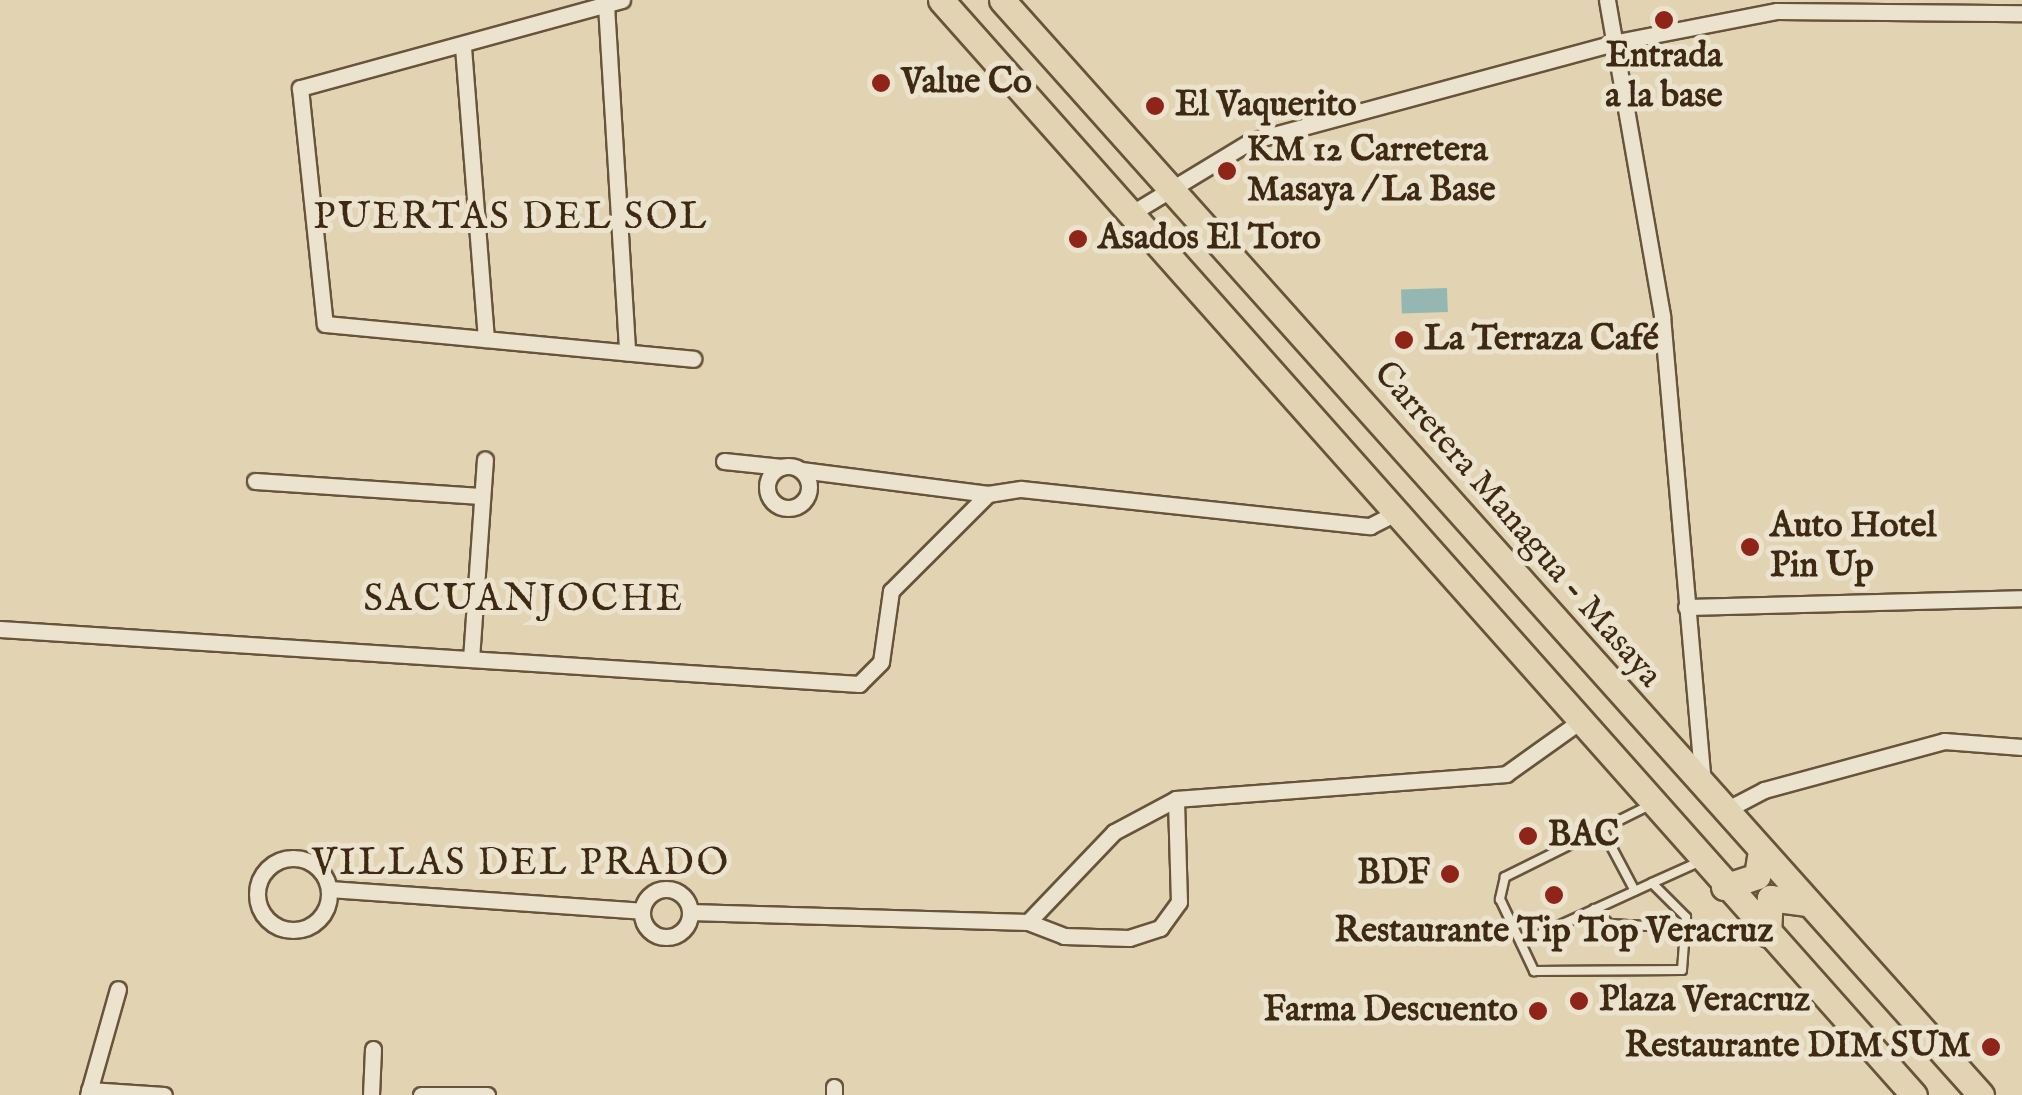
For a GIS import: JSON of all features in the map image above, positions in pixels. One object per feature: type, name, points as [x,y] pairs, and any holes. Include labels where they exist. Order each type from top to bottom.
[{"type":"highway","points":[[941,0],[1579,722],[1648,806],[1914,1095]]},
{"type":"highway","name":"Carretera Managua - Masaya","points":[[1002,0],[1980,1095]]},
{"type":"highway","points":[[1724,887],[1757,876],[1760,850]]},
{"type":"highway","points":[[1768,934],[1763,912],[1776,894],[1813,908]]},
{"type":"street","points":[[1607,0],[1662,316],[1704,788]]},
{"type":"street","points":[[627,352],[614,2],[463,47],[300,88],[325,324],[486,339],[627,352],[693,358]]},
{"type":"street","points":[[1132,213],[1169,186],[1250,141],[1617,42],[1778,6],[2022,13]]},
{"type":"street","points":[[463,47],[486,339]]},
{"type":"street","points":[[470,660],[485,459]]},
{"type":"street","points":[[724,461],[988,494],[1020,489],[1370,526],[1394,514]]},
{"type":"street","points":[[782,467],[768,487],[782,506],[806,496],[801,470]]},
{"type":"street","points":[[255,481],[481,496]]},
{"type":"street","points":[[0,629],[859,684],[881,662],[891,591],[988,494]]},
{"type":"street","points":[[1686,607],[2022,598]]},
{"type":"street","points":[[1028,922],[1114,832],[1176,799],[1506,774],[1579,722]]},
{"type":"street","points":[[1724,811],[1764,790],[1944,741],[2022,747]]},
{"type":"street","points":[[690,912],[686,928],[665,937],[645,926],[641,911],[654,892],[670,889],[690,912],[1028,922],[1064,936],[1129,938],[1160,928],[1180,902],[1176,799]]},
{"type":"street","points":[[294,858],[318,867],[329,889],[318,921],[298,930],[275,926],[256,898],[270,866],[294,858]]},
{"type":"street","points":[[329,889],[641,911]]},
{"type":"street","points":[[118,988],[89,1092],[164,1095]]},
{"type":"street","points":[[371,1095],[373,1049]]},
{"type":"street","points":[[421,1095],[487,1095]]},
{"type":"lane","points":[[1648,806],[1505,877],[1500,900],[1534,971],[1682,970],[1686,916],[1652,883]]},
{"type":"lane","points":[[1602,829],[1634,891]]},
{"type":"lane","points":[[1520,943],[1699,862]]},
{"type":"lane","points":[[1594,909],[1608,924],[1686,928]]},
{"type":"water","points":[[1447,288],[1448,312],[1402,314],[1401,290]]},
{"type":"place","name":"Entrada a la base","points":[[1664,20]]},
{"type":"place","name":"Value Co","points":[[881,83]]},
{"type":"place","name":"El Vaquerito","points":[[1155,106]]},
{"type":"place","name":"KM 12 Carretera Masaya / La Base","points":[[1227,171]]},
{"type":"place","name":"Asados El Toro","points":[[1078,239]]},
{"type":"place","name":"La Terraza Café","points":[[1404,340]]},
{"type":"place","name":"Auto Hotel Pin Up","points":[[1750,547]]},
{"type":"place","name":"BAC","points":[[1528,836]]},
{"type":"place","name":"BDF","points":[[1450,874]]},
{"type":"place","name":"Restaurante Tip Top Veracruz","points":[[1554,895]]},
{"type":"place","name":"Plaza Veracruz","points":[[1579,1001]]},
{"type":"place","name":"Farma Descuento","points":[[1538,1011]]},
{"type":"place","name":"Restaurante DIM SUM","points":[[1991,1047]]},
{"type":"district","name":"PUERTAS DEL SOL","points":[[511,219]]},
{"type":"district","name":"SACUANJOCHE","points":[[524,601]]},
{"type":"district","name":"VILLAS DEL PRADO","points":[[521,865]]}]
